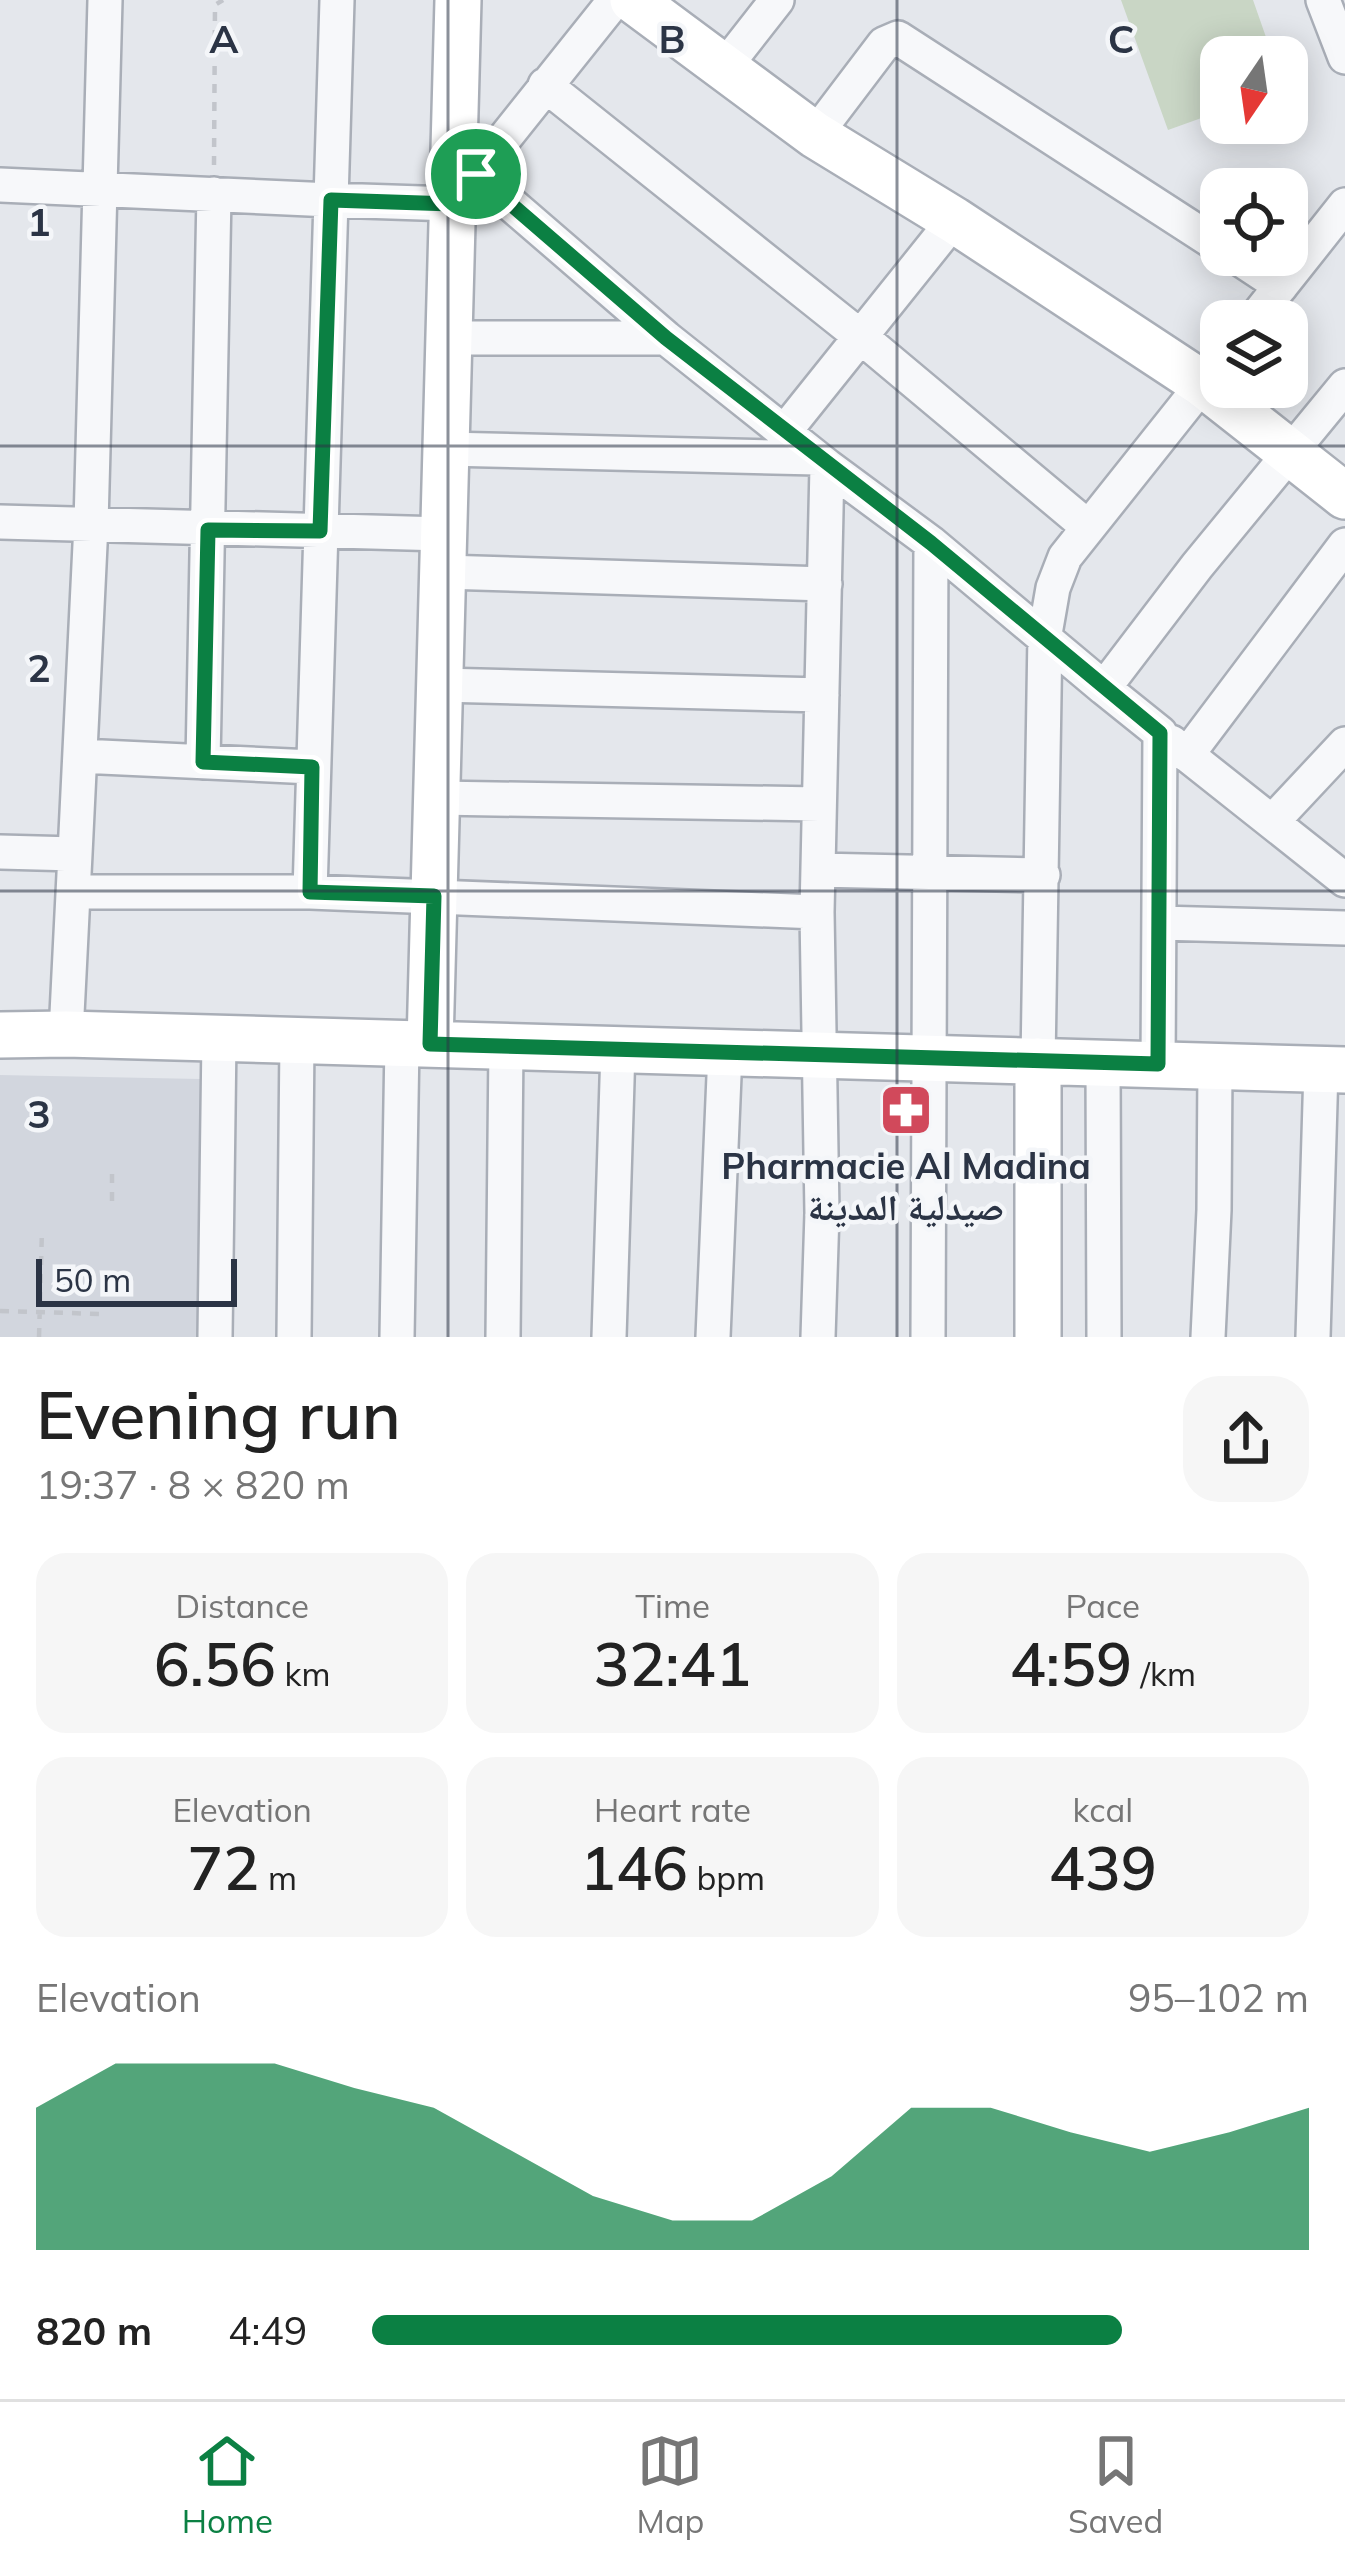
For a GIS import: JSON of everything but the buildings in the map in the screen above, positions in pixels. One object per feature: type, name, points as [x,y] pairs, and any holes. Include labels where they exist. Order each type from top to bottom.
[{"type":"street","points":[[66,1034],[91,524],[105,0]]},
{"type":"street","points":[[310,892],[337,0]]},
{"type":"street","points":[[397,1337],[416,1043],[434,896],[449,338],[464,189],[458,0]]},
{"type":"street","points":[[464,189],[615,0]]},
{"type":"street","points":[[633,0],[815,135],[1200,365]]},
{"type":"street","points":[[723,69],[777,0]]},
{"type":"street","points":[[1323,0],[1345,57]]},
{"type":"street","points":[[815,135],[888,40],[905,40],[1200,233]]},
{"type":"street","points":[[545,85],[861,337],[1088,527]]},
{"type":"street","points":[[0,185],[331,200],[464,189],[931,543],[1345,880]]},
{"type":"street","points":[[203,762],[214,194]]},
{"type":"street","points":[[1270,300],[1345,205]]},
{"type":"street","points":[[785,431],[954,220]]},
{"type":"street","points":[[1266,276],[1281,286]]},
{"type":"street","points":[[449,338],[666,338]]},
{"type":"street","points":[[1104,688],[1345,386]]},
{"type":"street","points":[[1038,1337],[1045,634],[1058,571],[1200,387]]},
{"type":"street","points":[[1246,408],[1290,454],[1345,496]]},
{"type":"street","points":[[446,448],[822,462]]},
{"type":"street","points":[[818,1337],[822,462]]},
{"type":"street","points":[[0,522],[320,531],[443,553],[825,584]]},
{"type":"street","points":[[928,1337],[931,543]]},
{"type":"street","points":[[1187,755],[1345,544]]},
{"type":"street","points":[[440,685],[822,695]]},
{"type":"street","points":[[1158,1064],[1160,733]]},
{"type":"street","points":[[1272,822],[1345,744]]},
{"type":"street","points":[[80,756],[312,767]]},
{"type":"street","points":[[437,798],[820,804]]},
{"type":"street","points":[[0,852],[75,854]]},
{"type":"street","points":[[818,870],[1043,875]]},
{"type":"street","points":[[73,892],[310,892],[817,912]]},
{"type":"street","points":[[1159,923],[1345,928]]},
{"type":"street","points":[[0,1035],[1333,1070],[1313,1337]]},
{"type":"street","points":[[214,1337],[219,1038]]},
{"type":"street","points":[[294,1337],[297,1040]]},
{"type":"street","points":[[503,1337],[506,1046]]},
{"type":"street","points":[[609,1337],[618,1049]]},
{"type":"street","points":[[712,1337],[725,1052]]},
{"type":"street","points":[[1103,1063],[1104,1337]]},
{"type":"street","points":[[1208,1337],[1215,1066]]},
{"type":"path","points":[[214,194],[215,5],[223,0]]},
{"type":"path","points":[[112,1174],[112,1204]]},
{"type":"path","points":[[38,1337],[42,1229]]},
{"type":"path","points":[[0,1311],[102,1314]]},
{"type":"shaded area","points":[[0,1075],[200,1079],[201,1337],[0,1337]]},
{"type":"green space","points":[[1121,0],[1253,0],[1266,36],[1200,36],[1200,119],[1168,130]]},
{"type":"place","name":"Pharmacie Al Madina صيدلية المدينة","points":[[906,1110]]},
{"type":"route","points":[[476,174],[666,338],[1045,634],[1160,733],[1158,1064],[430,1044],[434,896],[310,892],[312,767],[203,762],[208,530],[320,531],[331,200],[452,204],[476,174]]}]
